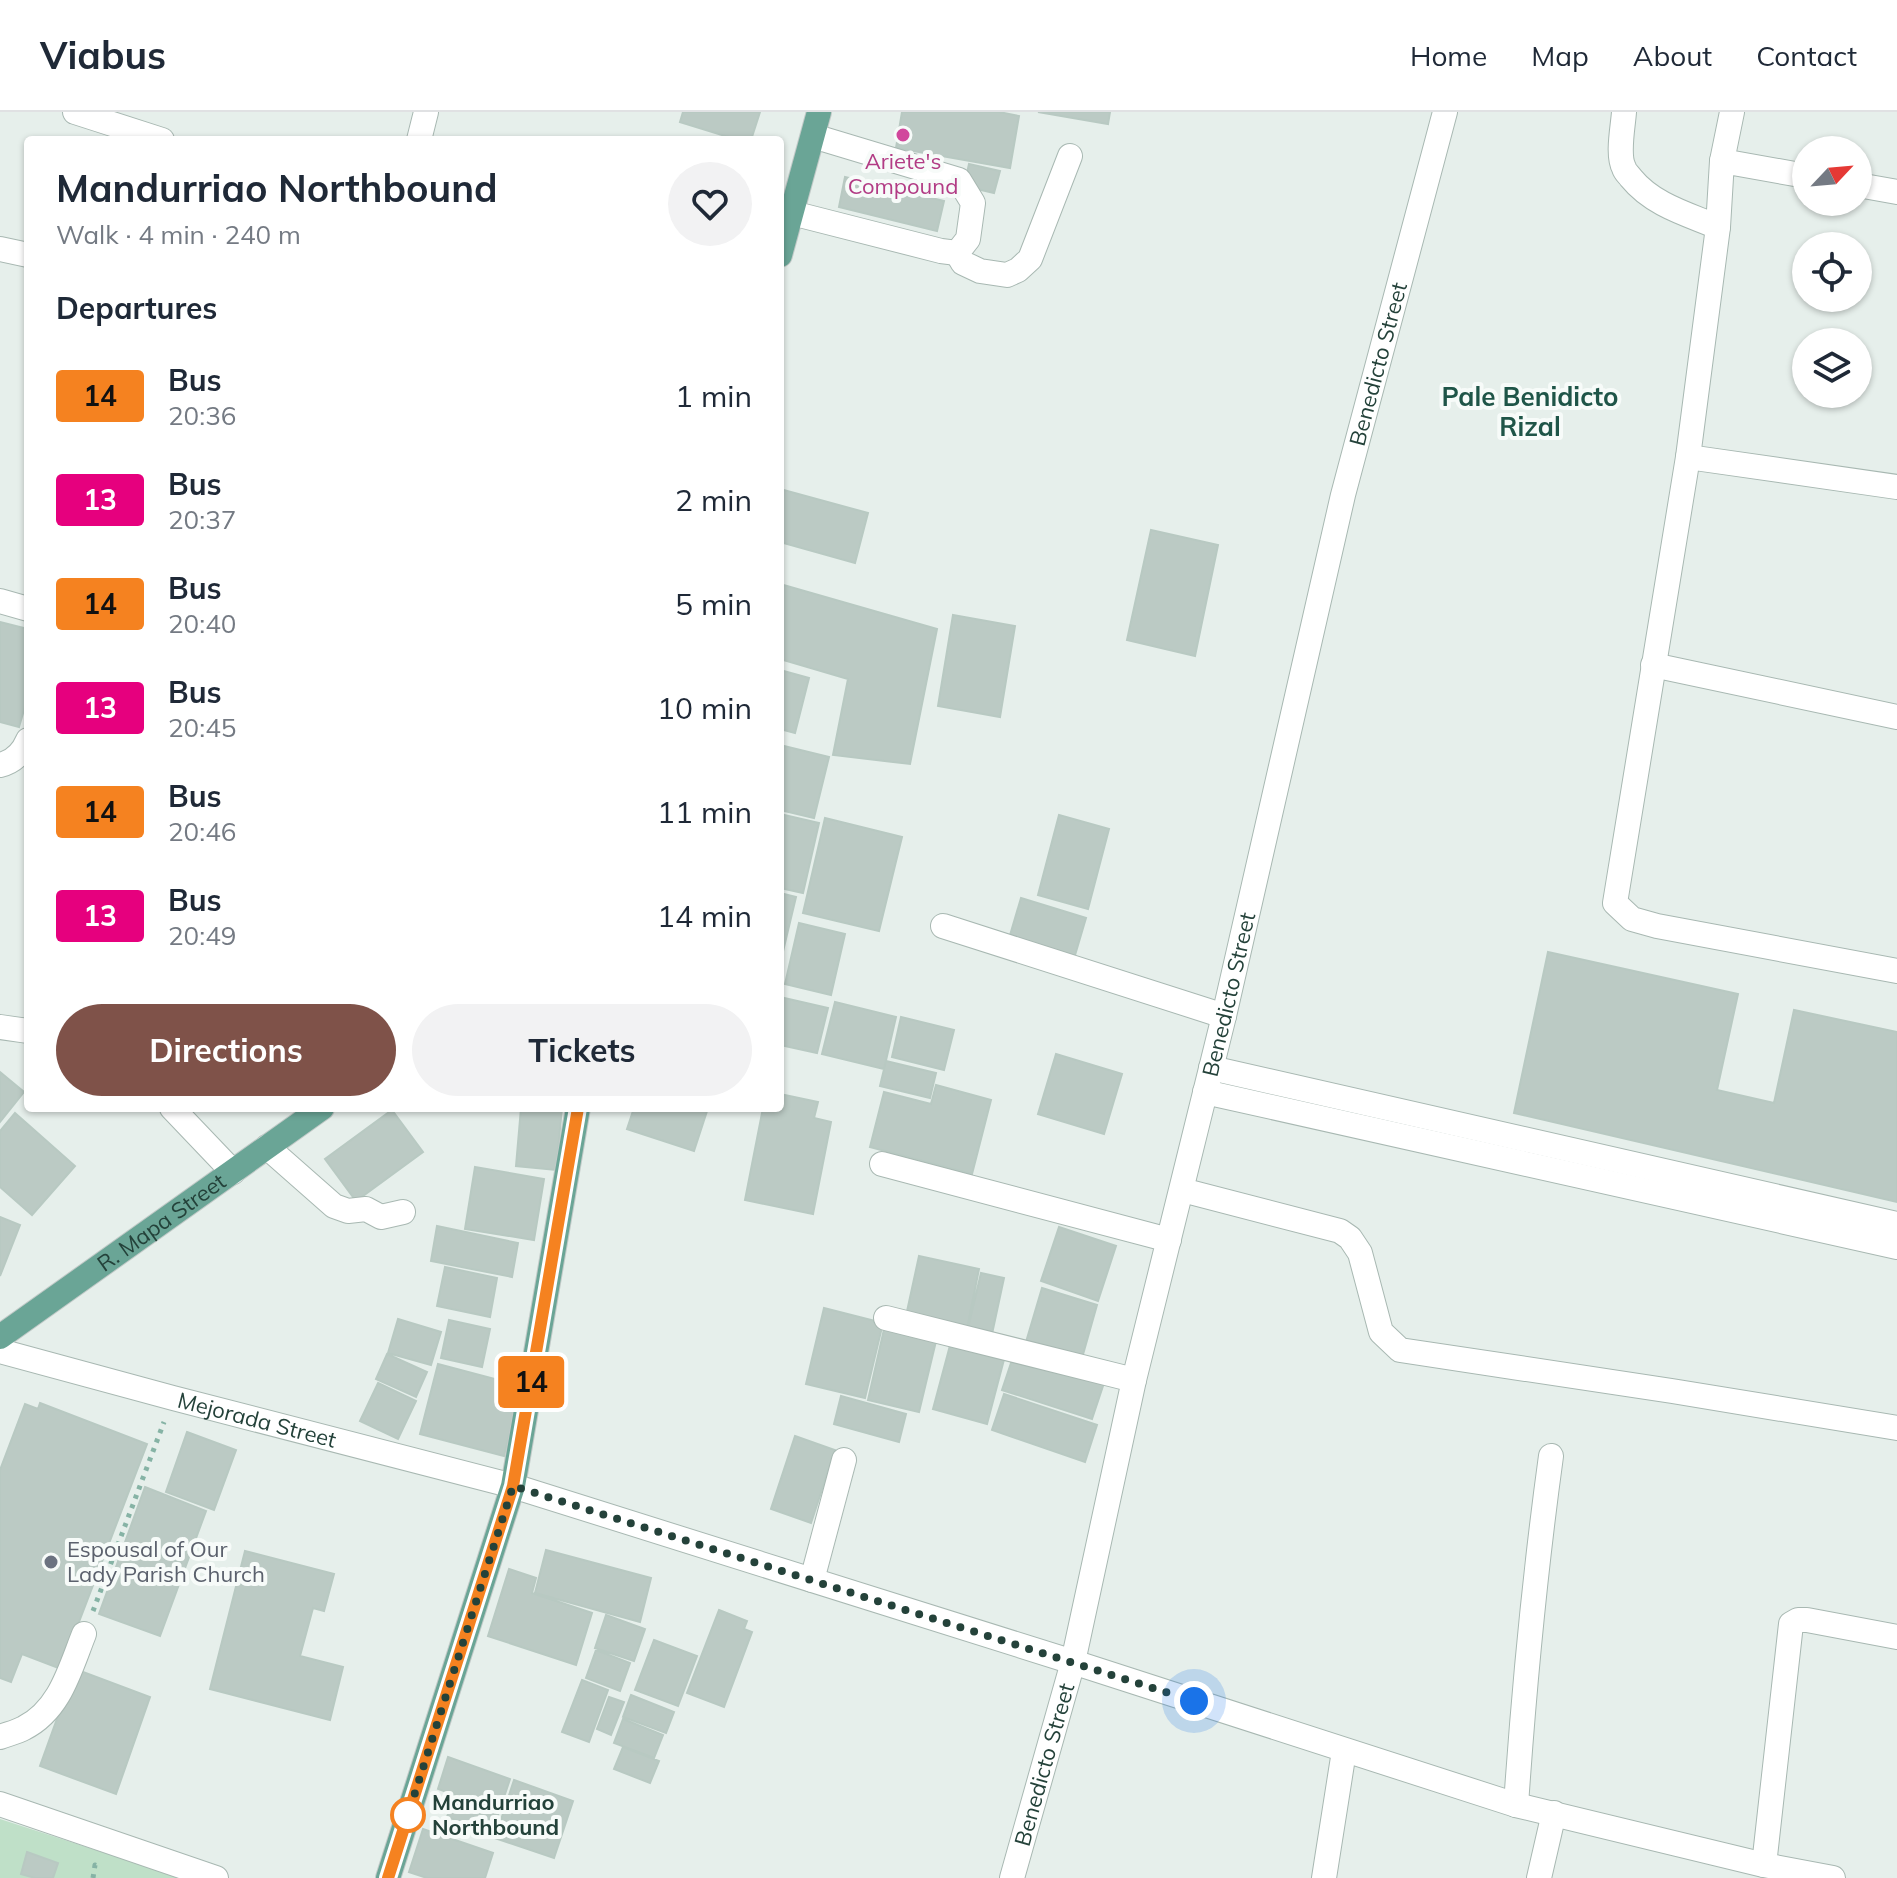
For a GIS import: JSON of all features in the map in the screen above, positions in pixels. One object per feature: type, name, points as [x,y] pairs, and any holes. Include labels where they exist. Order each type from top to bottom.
[{"type":"main road","points":[[784,241],[819,112]]},
{"type":"main road","name":"R. Mapa Street","points":[[0,1337],[316,1112]]},
{"type":"main road","points":[[388,1878],[513,1486],[577,1112]]},
{"type":"street","points":[[420,136],[426,112]]},
{"type":"street","name":"Benedicto Street","points":[[1012,1878],[1073,1662],[1134,1380],[1224,1016],[1343,495],[1445,112]]},
{"type":"street","points":[[1624,112],[1621,141],[1623,167],[1637,185],[1665,205],[1718,227]]},
{"type":"street","points":[[1732,112],[1722,161],[1718,227],[1688,457],[1615,903],[1632,919],[1657,926],[1897,971]]},
{"type":"street","points":[[85,113],[151,136]]},
{"type":"street","points":[[813,136],[959,180],[973,203],[968,239],[957,253]]},
{"type":"street","points":[[957,253],[963,263],[980,271],[1007,275],[1018,270],[1030,259],[1070,156]]},
{"type":"street","points":[[1722,161],[1792,174]]},
{"type":"street","points":[[1872,188],[1897,192]]},
{"type":"street","points":[[792,213],[957,253]]},
{"type":"street","points":[[0,249],[24,254]]},
{"type":"street","points":[[1688,457],[1897,487]]},
{"type":"street","points":[[0,601],[24,608]]},
{"type":"street","points":[[1653,665],[1897,717]]},
{"type":"street","points":[[0,765],[24,750]]},
{"type":"street","points":[[943,926],[1224,1016]]},
{"type":"street","points":[[0,1027],[24,1030]]},
{"type":"street","points":[[1208,1080],[1721,1196],[1897,1247]]},
{"type":"street","points":[[176,1112],[233,1172]]},
{"type":"street","points":[[267,1147],[334,1206],[348,1211],[366,1209],[381,1217],[403,1212]]},
{"type":"street","points":[[882,1164],[1169,1240]]},
{"type":"street","points":[[1182,1190],[1340,1231],[1350,1238],[1360,1253],[1381,1332],[1400,1350],[1897,1428]]},
{"type":"street","points":[[1721,1196],[1897,1224]]},
{"type":"street","points":[[886,1318],[1134,1380]]},
{"type":"street","name":"Mejorada Street","points":[[0,1351],[513,1486],[1516,1805],[1764,1865],[1833,1878]]},
{"type":"street","points":[[1516,1805],[1551,1456]]},
{"type":"street","points":[[812,1580],[844,1460]]},
{"type":"street","points":[[1764,1865],[1791,1624],[1807,1620],[1897,1637]]},
{"type":"street","points":[[0,1737],[23,1729],[59,1697],[84,1634]]},
{"type":"street","points":[[1324,1878],[1344,1751]]},
{"type":"street","points":[[0,1804],[216,1878]]},
{"type":"street","points":[[1539,1878],[1554,1813]]},
{"type":"path","points":[[84,1634],[173,1398]]},
{"type":"green space","points":[[0,1819],[182,1878],[0,1878]]},
{"type":"building","points":[[683,112],[760,112],[752,136],[725,136],[680,122]]},
{"type":"building","points":[[902,112],[999,112],[1019,116],[1010,168],[896,148]]},
{"type":"building","points":[[1038,112],[1110,112],[1108,124]]},
{"type":"building","points":[[969,164],[1000,171],[994,193],[964,186]]},
{"type":"building","points":[[845,177],[944,201],[937,231],[839,207]]},
{"type":"building","points":[[784,490],[868,513],[855,563],[784,543]]},
{"type":"building","points":[[1151,530],[1218,545],[1195,656],[1127,640]]},
{"type":"building","points":[[784,585],[937,629],[910,764],[833,755],[848,679],[784,660]]},
{"type":"building","points":[[953,615],[1015,626],[1000,717],[938,706]]},
{"type":"building","points":[[0,622],[24,628],[24,710],[19,727],[0,722]]},
{"type":"building","points":[[784,671],[809,678],[795,733],[784,730]]},
{"type":"building","points":[[784,746],[829,757],[814,818],[784,811]]},
{"type":"building","points":[[784,815],[819,823],[803,893],[784,889]]},
{"type":"building","points":[[1059,815],[1109,829],[1088,909],[1038,895]]},
{"type":"building","points":[[825,818],[902,837],[879,931],[803,913]]},
{"type":"building","points":[[784,894],[796,897],[784,947]]},
{"type":"building","points":[[1021,898],[1086,918],[1073,962],[1008,942]]},
{"type":"building","points":[[799,923],[845,934],[831,995],[785,984]]},
{"type":"building","points":[[1548,952],[1738,994],[1717,1090],[1774,1103],[1794,1010],[1897,1032],[1897,1202],[1514,1113]]},
{"type":"building","points":[[784,998],[828,1008],[817,1053],[784,1046]]},
{"type":"building","points":[[835,1002],[896,1017],[884,1069],[822,1054]]},
{"type":"building","points":[[901,1017],[954,1030],[944,1070],[892,1057]]},
{"type":"building","points":[[1056,1054],[1122,1074],[1104,1134],[1038,1114]]},
{"type":"building","points":[[886,1061],[936,1073],[930,1098],[880,1086]]},
{"type":"building","points":[[0,1072],[24,1092],[0,1122]]},
{"type":"building","points":[[936,1085],[991,1100],[972,1174],[870,1147],[884,1092],[931,1104]]},
{"type":"building","points":[[784,1095],[818,1102],[814,1118],[831,1122],[813,1214],[745,1200],[762,1112],[784,1112]]},
{"type":"building","points":[[389,1112],[393,1112],[423,1152],[356,1201],[325,1159]]},
{"type":"building","points":[[521,1112],[562,1112],[556,1170],[516,1166]]},
{"type":"building","points":[[633,1112],[707,1112],[694,1151],[627,1129]]},
{"type":"building","points":[[15,1113],[75,1166],[32,1215],[0,1187],[0,1131]]},
{"type":"building","points":[[475,1167],[544,1179],[534,1240],[465,1229]]},
{"type":"building","points":[[0,1217],[20,1225],[0,1276]]},
{"type":"building","points":[[437,1226],[518,1243],[512,1277],[431,1261]]},
{"type":"building","points":[[1059,1227],[1116,1246],[1098,1301],[1041,1281]]},
{"type":"building","points":[[919,1256],[979,1269],[967,1329],[906,1316]]},
{"type":"building","points":[[445,1267],[497,1278],[490,1317],[437,1306]]},
{"type":"building","points":[[981,1273],[1004,1278],[992,1334],[968,1328]]},
{"type":"building","points":[[1042,1288],[1097,1305],[1082,1358],[1026,1342]]},
{"type":"building","points":[[824,1308],[883,1323],[865,1398],[806,1384]]},
{"type":"building","points":[[398,1319],[441,1332],[431,1365],[388,1353]]},
{"type":"building","points":[[449,1320],[490,1329],[482,1367],[441,1358]]},
{"type":"building","points":[[885,1325],[937,1337],[919,1412],[868,1400]]},
{"type":"building","points":[[952,1338],[1006,1352],[987,1424],[933,1409]]},
{"type":"building","points":[[387,1354],[427,1372],[416,1397],[376,1379]]},
{"type":"building","points":[[1014,1354],[1104,1383],[1092,1419],[1002,1390]]},
{"type":"building","points":[[438,1364],[521,1386],[504,1456],[420,1434]]},
{"type":"building","points":[[378,1383],[416,1401],[398,1439],[360,1421]]},
{"type":"building","points":[[1004,1394],[1097,1425],[1085,1462],[992,1430]]},
{"type":"building","points":[[841,1396],[906,1414],[899,1442],[834,1424]]},
{"type":"building","name":"Espousal of Our Lady Parish Church","points":[[40,1403],[147,1444],[61,1669],[22,1654],[11,1682],[0,1678],[0,1470],[25,1404],[38,1409]]},
{"type":"building","points":[[187,1432],[236,1450],[214,1510],[166,1492]]},
{"type":"building","points":[[795,1436],[835,1450],[811,1523],[771,1509]]},
{"type":"building","points":[[145,1487],[206,1511],[160,1636],[99,1614]]},
{"type":"building","points":[[546,1550],[651,1578],[640,1622],[535,1593]]},
{"type":"building","points":[[245,1551],[334,1574],[324,1611],[313,1608],[300,1656],[343,1667],[330,1720],[210,1689]]},
{"type":"building","points":[[509,1569],[536,1578],[532,1593],[592,1613],[576,1665],[488,1636]]},
{"type":"building","points":[[719,1610],[747,1621],[744,1629],[752,1632],[724,1707],[687,1693]]},
{"type":"building","points":[[606,1615],[645,1629],[634,1661],[595,1648]]},
{"type":"building","points":[[654,1640],[697,1656],[678,1706],[635,1690]]},
{"type":"building","points":[[596,1650],[630,1663],[620,1691],[586,1678]]},
{"type":"building","points":[[75,1669],[150,1697],[116,1794],[40,1766]]},
{"type":"building","points":[[582,1680],[608,1690],[589,1742],[562,1732]]},
{"type":"building","points":[[631,1695],[674,1712],[666,1733],[623,1717]]},
{"type":"building","points":[[609,1697],[624,1702],[611,1735],[597,1729]]},
{"type":"building","points":[[623,1719],[663,1735],[654,1758],[614,1743]]},
{"type":"building","points":[[623,1747],[659,1761],[650,1783],[614,1769]]},
{"type":"building","points":[[448,1757],[510,1779],[492,1833],[447,1817],[455,1795],[438,1789]]},
{"type":"building","points":[[514,1780],[573,1801],[554,1858],[495,1838]]},
{"type":"building","points":[[423,1829],[493,1853],[485,1878],[427,1878],[409,1872]]},
{"type":"building","points":[[27,1852],[58,1863],[53,1878],[21,1874]]},
{"type":"bus line","name":"14","points":[[388,1878],[513,1486],[577,1112]]},
{"type":"place","name":"Ariete's Compound","points":[[903,135]]},
{"type":"place","name":"Espousal of Our Lady Parish Church","points":[[51,1562]]},
{"type":"place","name":"Mandurriao Northbound","points":[[408,1815]]},
{"type":"district","name":"Pale Benidicto Rizal","points":[[1530,412]]},
{"type":"route","points":[[408,1815],[407,1818],[513,1486],[1194,1701]]}]
